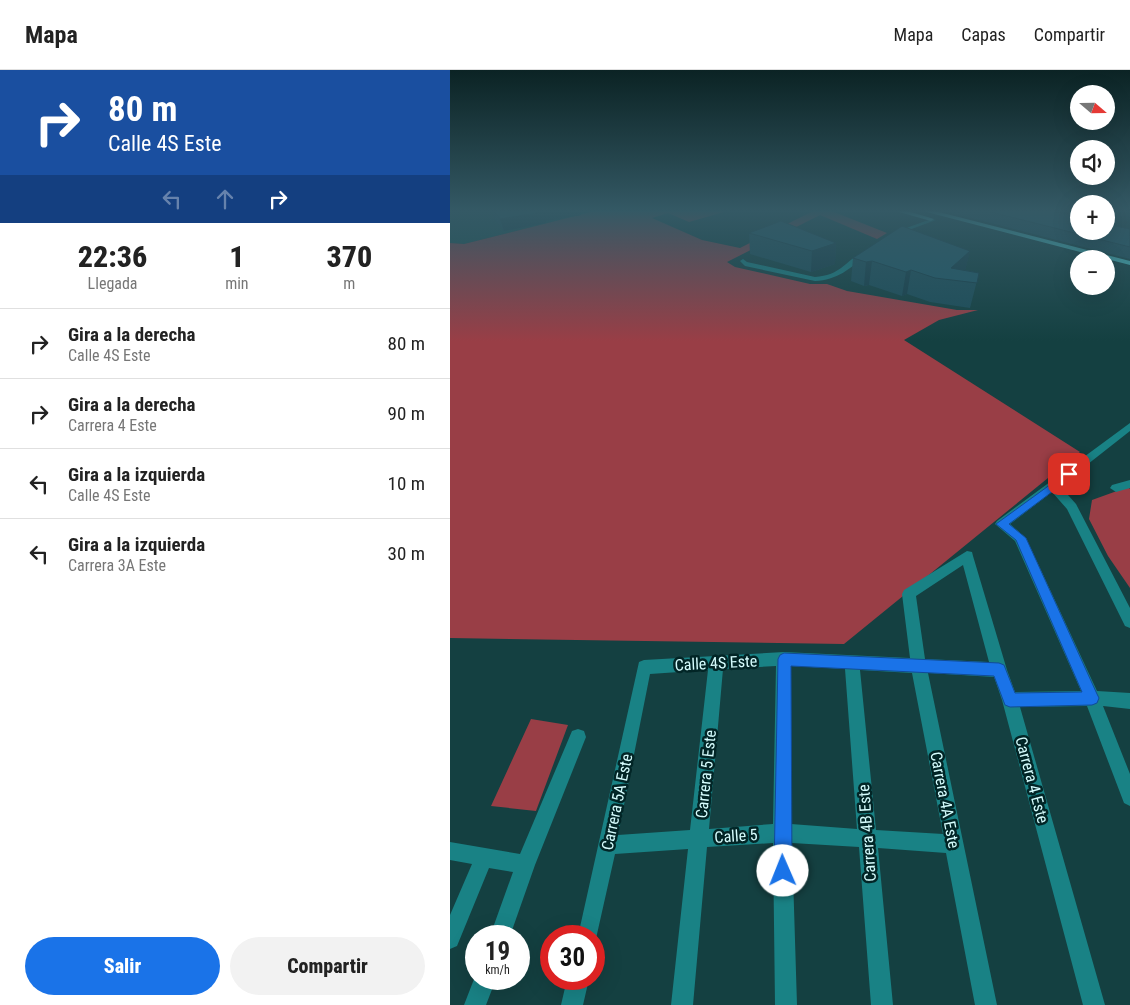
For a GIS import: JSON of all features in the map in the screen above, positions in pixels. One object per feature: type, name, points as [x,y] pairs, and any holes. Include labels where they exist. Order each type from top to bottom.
[{"type":"highway","points":[[1093,254],[1130,263]]},
{"type":"highway","points":[[1115,266],[1130,270]]},
{"type":"street","points":[[743,261],[745,264],[815,280],[836,277],[864,254]]},
{"type":"street","points":[[1130,426],[1001,524],[1020,538],[1092,698],[1130,797]]},
{"type":"street","points":[[1116,488],[1130,484]]},
{"type":"street","points":[[1053,486],[1072,507],[1130,622]]},
{"type":"street","name":"Carrera 4 Este","points":[[910,594],[967,556],[999,670],[1010,700],[1094,1005]]},
{"type":"street","name":"Carrera 4A Este","points":[[910,594],[919,667],[986,1005]]},
{"type":"street","points":[[784,659],[782,833],[786,1005]]},
{"type":"street","name":"Calle 4S Este","points":[[644,667],[784,659],[999,670]]},
{"type":"street","name":"Carrera 4B Este","points":[[852,661],[882,1005]]},
{"type":"street","name":"Carrera 5 Este","points":[[682,1005],[716,662]]},
{"type":"street","name":"Carrera 5A Este","points":[[590,925],[644,667]]},
{"type":"street","points":[[1010,700],[1092,698],[1130,700]]},
{"type":"street","points":[[504,925],[525,865],[578,737]]},
{"type":"street","name":"Calle 5","points":[[608,845],[782,833],[954,844]]},
{"type":"street","points":[[450,851],[525,865]]},
{"type":"street","points":[[450,939],[484,858]]},
{"type":"street","points":[[475,1005],[481,990]]},
{"type":"street","points":[[572,1005],[575,990]]},
{"type":"shaded area","points":[[450,254],[744,254],[727,262],[735,267],[810,284],[827,284],[847,291],[957,310],[978,310],[939,320],[904,340],[1080,452],[844,644],[450,638]]},
{"type":"shaded area","points":[[1128,487],[1130,489],[1130,588],[1108,556],[1089,519],[1092,500]]},
{"type":"shaded area","points":[[531,719],[568,725],[536,811],[491,806]]},
{"type":"building","points":[[860,254],[967,254],[951,268],[979,273],[977,283],[935,278],[911,270],[906,272],[872,261],[866,262],[853,258]]},
{"type":"route","points":[[783,871],[784,659],[999,670],[1010,700],[1092,698],[1020,538],[1001,524],[1069,474]]}]
